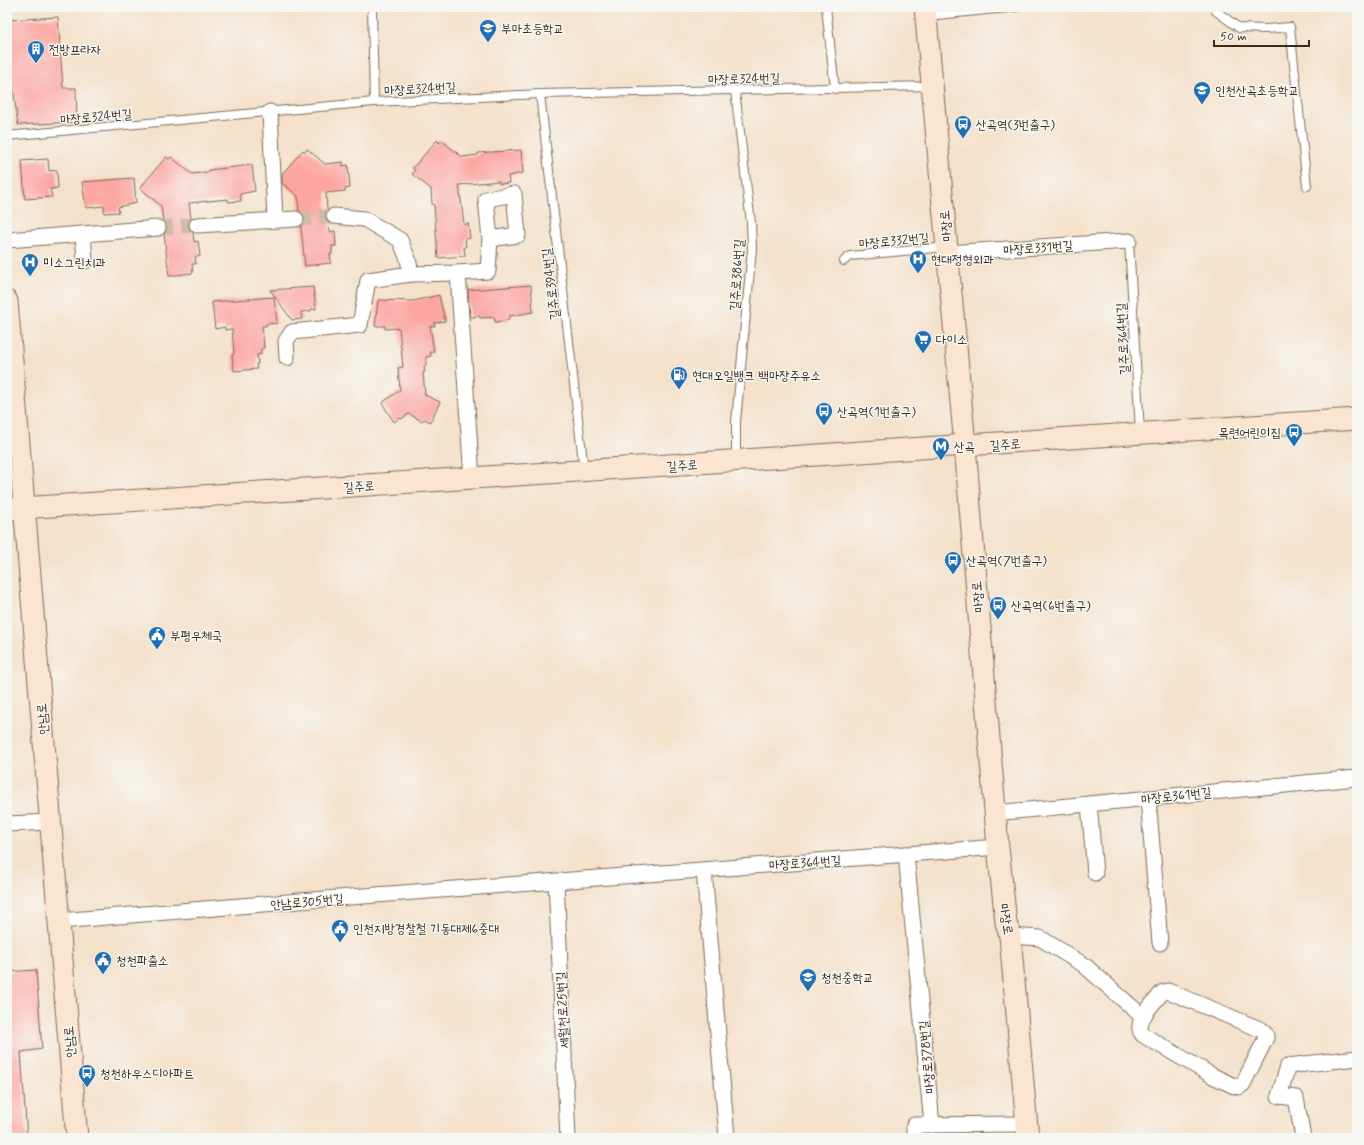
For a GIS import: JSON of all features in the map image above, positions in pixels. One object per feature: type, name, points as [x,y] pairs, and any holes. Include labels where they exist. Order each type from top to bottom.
[{"type":"main road","name":"마장로","points":[[926,12],[965,446],[998,847],[1006,924],[1010,936],[1027,1131]]},
{"type":"main road","name":"안남로","points":[[7,301],[16,509],[51,822],[77,1138]]},
{"type":"main road","name":"길주로","points":[[16,509],[1357,420]]},
{"type":"street","points":[[270,112],[275,219]]},
{"type":"street","points":[[334,216],[364,219],[400,240],[408,259],[411,274]]},
{"type":"street","points":[[197,226],[275,219],[296,219]]},
{"type":"street","points":[[7,240],[158,228]]},
{"type":"street","points":[[83,234],[85,261]]},
{"type":"street","points":[[288,358],[286,341],[292,332],[360,325],[368,280],[411,274],[488,271],[490,239]]},
{"type":"street","name":"마장로331번길","points":[[947,250],[1129,241]]},
{"type":"street","points":[[458,273],[472,478]]},
{"type":"street","name":"마장로361번길","points":[[995,813],[1357,778]]},
{"type":"street","points":[[1148,798],[1160,943]]},
{"type":"street","points":[[1089,804],[1095,873]]},
{"type":"street","points":[[7,824],[51,822]]},
{"type":"street","name":"마장로364번길","points":[[556,881],[998,847]]},
{"type":"street","name":"마장로378번길","points":[[906,854],[932,1125]]},
{"type":"street","points":[[704,870],[727,1138]]},
{"type":"street","name":"안남로305번길","points":[[59,921],[556,881]]},
{"type":"street","name":"세월천로25번길","points":[[556,881],[568,1138]]},
{"type":"street","points":[[1010,936],[1040,938],[1084,965],[1143,1017]]},
{"type":"street","points":[[1163,992],[1168,992],[1262,1030],[1266,1035],[1266,1038],[1243,1084],[1239,1087],[1213,1076],[1143,1035],[1139,1027],[1143,1017],[1163,992]]},
{"type":"street","points":[[1304,1138],[1296,1098],[1279,1096],[1288,1066],[1357,1058]]},
{"type":"street","points":[[914,1138],[914,1125],[1027,1131]]},
{"type":"lane","points":[[372,7],[374,102]]},
{"type":"lane","points":[[826,7],[835,89]]},
{"type":"lane","points":[[926,12],[1017,7]]},
{"type":"lane","points":[[1215,7],[1216,11],[1239,28],[1266,30],[1290,27],[1307,186]]},
{"type":"lane","name":"마장로324번길","points":[[7,136],[374,102],[540,94],[933,86]]},
{"type":"lane","name":"길주로386번길","points":[[735,91],[751,223],[752,249],[736,421],[736,461]]},
{"type":"lane","name":"길주로394번길","points":[[540,94],[584,471]]},
{"type":"lane","name":"길주로364번길","points":[[1129,241],[1140,434]]},
{"type":"lane","name":"마장로332번길","points":[[844,261],[850,256],[947,250]]},
{"type":"building","name":"전방프라자","points":[[58,17],[63,88],[76,88],[77,122],[18,125],[7,39],[7,20]]},
{"type":"building","points":[[437,140],[439,143],[441,140],[462,157],[478,155],[478,153],[521,150],[523,173],[508,176],[509,183],[499,184],[499,181],[459,185],[464,225],[468,223],[470,238],[465,239],[465,256],[438,258],[434,205],[432,204],[431,189],[412,174],[415,171],[413,168]]},
{"type":"building","points":[[307,149],[325,164],[343,162],[343,166],[348,165],[350,188],[345,189],[345,191],[326,193],[327,210],[325,215],[329,223],[330,232],[335,231],[336,246],[332,246],[332,254],[330,254],[331,263],[305,266],[301,227],[305,218],[299,211],[298,196],[282,183],[282,174],[303,150],[305,152]]},
{"type":"building","points":[[166,157],[169,159],[171,157],[192,174],[209,172],[209,170],[252,165],[255,191],[240,194],[241,201],[228,202],[228,199],[189,203],[191,219],[188,226],[189,230],[193,233],[194,242],[198,241],[200,256],[195,257],[196,264],[192,264],[193,273],[169,276],[164,234],[167,227],[163,221],[161,206],[140,188]]},
{"type":"building","points":[[48,159],[49,171],[57,170],[58,188],[50,189],[52,197],[25,199],[22,161]]},
{"type":"building","points":[[134,178],[136,203],[118,207],[119,212],[104,213],[104,206],[86,208],[82,182]]},
{"type":"building","points":[[531,285],[533,312],[509,316],[509,320],[495,322],[494,317],[470,317],[468,290]]},
{"type":"building","points":[[313,287],[316,309],[301,312],[302,319],[292,320],[270,290]]},
{"type":"building","points":[[439,295],[445,321],[434,323],[435,326],[430,326],[434,352],[430,352],[431,356],[426,357],[426,366],[424,366],[425,372],[423,372],[425,395],[440,402],[430,422],[424,419],[422,421],[409,414],[394,422],[382,403],[400,390],[398,368],[403,367],[399,328],[385,329],[385,326],[375,326],[378,300],[413,301]]},
{"type":"building","points":[[274,297],[277,323],[262,326],[264,348],[261,349],[261,354],[257,355],[257,369],[234,371],[232,355],[234,354],[232,329],[225,330],[225,327],[215,329],[212,302]]},
{"type":"building","points":[[36,970],[42,1049],[21,1052],[27,1138],[7,1138],[7,972]]},
{"type":"tunnel","points":[[296,219],[334,216]]},
{"type":"tunnel","points":[[158,228],[197,225]]},
{"type":"place","name":"부마초등학교","points":[[488,43]]},
{"type":"place","name":"전방프라자","points":[[36,64]]},
{"type":"place","name":"인천산곡초등학교","points":[[1202,105]]},
{"type":"place","name":"산곡역(3번출구)","points":[[963,139]]},
{"type":"place","name":"현대정형외과","points":[[918,274]]},
{"type":"place","name":"미소그린치과","points":[[30,277]]},
{"type":"place","name":"다이소","points":[[923,354]]},
{"type":"place","name":"현대오일뱅크 백마장주유소","points":[[679,390]]},
{"type":"place","name":"산곡역(1번출구)","points":[[824,426]]},
{"type":"place","name":"목련어린이집","points":[[1294,447]]},
{"type":"place","name":"산곡","points":[[941,461]]},
{"type":"place","name":"산곡역(7번출구)","points":[[953,575]]},
{"type":"place","name":"산곡역(6번출구)","points":[[998,620]]},
{"type":"place","name":"부평우체국","points":[[157,650]]},
{"type":"place","name":"인천지방경찰철 기동대제6중대","points":[[340,943]]},
{"type":"place","name":"청천파출소","points":[[103,975]]},
{"type":"place","name":"청천중학교","points":[[808,992]]},
{"type":"place","name":"청천하우스디아파트","points":[[87,1088]]}]
